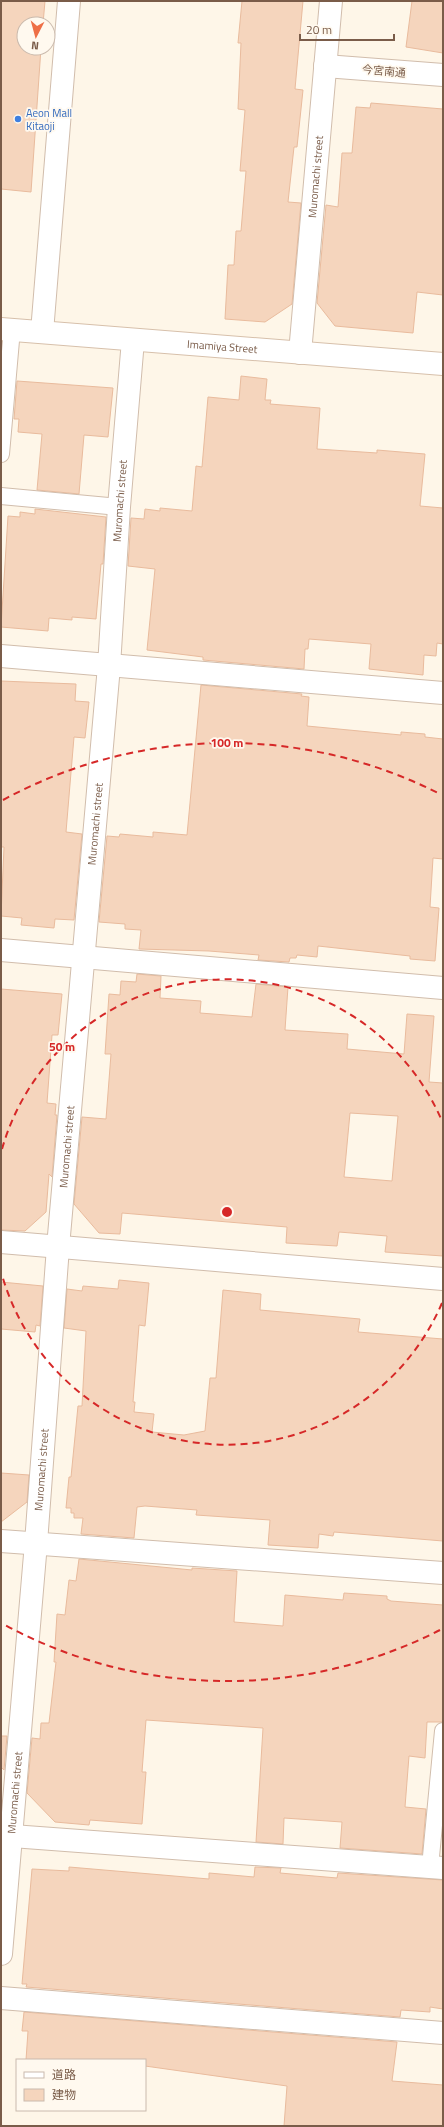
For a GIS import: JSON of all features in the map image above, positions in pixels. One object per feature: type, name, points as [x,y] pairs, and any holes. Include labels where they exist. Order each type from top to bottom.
[{"type":"street","points":[[42,332],[69,1]]},
{"type":"street","name":"Muromachi street","points":[[300,353],[331,1]]},
{"type":"street","name":"今宮南通","points":[[325,66],[443,76]]},
{"type":"street","name":"Imamiya Street","points":[[7,329],[443,364]]},
{"type":"street","name":"Muromachi street","points":[[1,1954],[36,1543],[58,1247],[109,666],[119,507],[133,340]]},
{"type":"street","points":[[1,656],[443,693]]},
{"type":"street","points":[[1,950],[443,988]]},
{"type":"street","points":[[1,1242],[443,1279]]},
{"type":"street","points":[[1,1541],[443,1573]]},
{"type":"street","points":[[12,1836],[436,1868]]},
{"type":"street","points":[[1,1998],[443,2033]]},
{"type":"lane","points":[[1,454],[7,329]]},
{"type":"lane","points":[[1,496],[119,507]]},
{"type":"lane","points":[[436,1868],[443,1731]]},
{"type":"building","name":"Aeon Mall Kitaoji","points":[[1,1],[45,1],[44,16],[16,16],[16,56],[40,56],[31,192],[1,189]]},
{"type":"building","points":[[242,1],[303,1],[295,89],[303,90],[297,147],[294,147],[288,202],[301,203],[292,304],[265,322],[225,319],[228,265],[234,265],[236,231],[241,231],[246,171],[240,171],[245,110],[238,109],[241,43],[238,43]]},
{"type":"building","points":[[412,1],[443,1],[443,53],[406,47]]},
{"type":"building","points":[[371,103],[443,109],[443,295],[417,292],[413,333],[335,326],[317,303],[326,205],[338,207],[342,153],[352,153],[356,107],[370,108]]},
{"type":"building","points":[[241,376],[267,379],[265,400],[271,400],[270,404],[320,408],[317,449],[377,453],[377,450],[425,454],[420,506],[443,508],[443,644],[437,643],[436,656],[424,655],[423,675],[369,669],[371,644],[309,639],[308,649],[305,649],[304,669],[203,660],[203,657],[147,650],[155,569],[128,566],[131,518],[144,519],[145,509],[160,511],[160,508],[192,511],[196,466],[202,467],[208,397],[239,400]]},
{"type":"building","points":[[17,381],[113,388],[108,437],[84,435],[79,494],[37,490],[42,434],[18,432],[19,419],[14,419]]},
{"type":"building","points":[[35,509],[106,517],[103,564],[101,564],[96,619],[72,617],[72,620],[49,618],[48,631],[1,627],[8,516],[20,517],[20,512],[35,514]]},
{"type":"building","points":[[1,681],[76,684],[75,701],[89,702],[85,738],[74,737],[66,832],[82,834],[74,920],[55,919],[54,928],[21,925],[22,918],[1,916],[4,847],[1,847]]},
{"type":"building","points":[[201,685],[302,694],[301,696],[309,697],[307,726],[401,735],[401,732],[425,734],[425,737],[443,739],[443,859],[433,858],[430,907],[439,908],[435,961],[410,959],[410,956],[318,946],[317,957],[297,955],[296,958],[290,958],[289,962],[258,960],[259,955],[209,951],[139,949],[141,930],[125,929],[125,924],[99,922],[107,836],[119,837],[120,834],[153,837],[153,832],[187,835]]},
{"type":"building","points":[[137,974],[161,976],[160,998],[201,1001],[200,1013],[252,1017],[256,984],[288,987],[285,1030],[348,1034],[347,1049],[404,1054],[407,1014],[434,1016],[429,1082],[443,1083],[443,1256],[385,1252],[387,1236],[339,1232],[337,1246],[286,1243],[287,1227],[122,1213],[120,1234],[99,1233],[74,1204],[82,1117],[106,1119],[111,1054],[105,1054],[109,994],[120,995],[121,981],[136,982]],"holes":[[[350,1113],[398,1116],[392,1181],[344,1177]]]},
{"type":"building","points":[[1,989],[62,994],[58,1035],[52,1035],[47,1103],[56,1104],[55,1115],[57,1115],[52,1177],[49,1174],[46,1212],[25,1231],[1,1230]]},
{"type":"building","points":[[119,1280],[149,1283],[145,1326],[139,1325],[133,1402],[135,1402],[134,1412],[154,1414],[152,1432],[184,1435],[205,1431],[210,1378],[216,1378],[223,1290],[261,1294],[260,1310],[360,1319],[358,1332],[443,1339],[443,1541],[334,1532],[333,1536],[319,1534],[318,1548],[268,1545],[270,1520],[196,1515],[197,1510],[145,1506],[137,1507],[134,1538],[81,1534],[83,1518],[74,1518],[74,1513],[71,1513],[71,1508],[66,1508],[69,1477],[71,1477],[78,1406],[82,1406],[86,1331],[64,1328],[67,1289],[82,1291],[83,1286],[118,1289]]},
{"type":"building","points":[[1,1282],[43,1286],[40,1326],[36,1325],[35,1332],[1,1329]]},
{"type":"building","points":[[1,1473],[29,1475],[27,1502],[1,1522]]},
{"type":"building","points":[[79,1559],[192,1570],[192,1568],[237,1571],[234,1622],[283,1626],[285,1595],[343,1600],[344,1593],[387,1596],[387,1599],[391,1601],[443,1605],[443,1722],[427,1722],[425,1758],[409,1756],[405,1807],[426,1809],[422,1854],[340,1848],[342,1822],[284,1818],[283,1844],[256,1842],[263,1728],[146,1720],[142,1772],[146,1772],[142,1824],[90,1820],[89,1825],[55,1822],[27,1793],[32,1738],[40,1739],[41,1723],[49,1723],[56,1662],[54,1662],[57,1614],[65,1615],[69,1580],[76,1581]]},
{"type":"building","points":[[1,1736],[7,1736],[4,1770],[1,1767]]},
{"type":"building","points":[[69,1867],[209,1879],[209,1873],[254,1877],[255,1867],[281,1868],[280,1873],[337,1878],[338,1873],[443,1880],[443,2009],[430,2007],[430,2012],[401,2010],[400,2017],[26,1987],[27,1984],[22,1984],[32,1869],[69,1871]]},
{"type":"building","points":[[24,2012],[397,2042],[392,2081],[443,2085],[443,2126],[284,2126],[287,2086],[146,2066],[146,2059],[26,2059],[28,2031],[22,2031]]},
{"type":"place","name":"Aeon Mall Kitaoji","points":[[18,119]]}]
